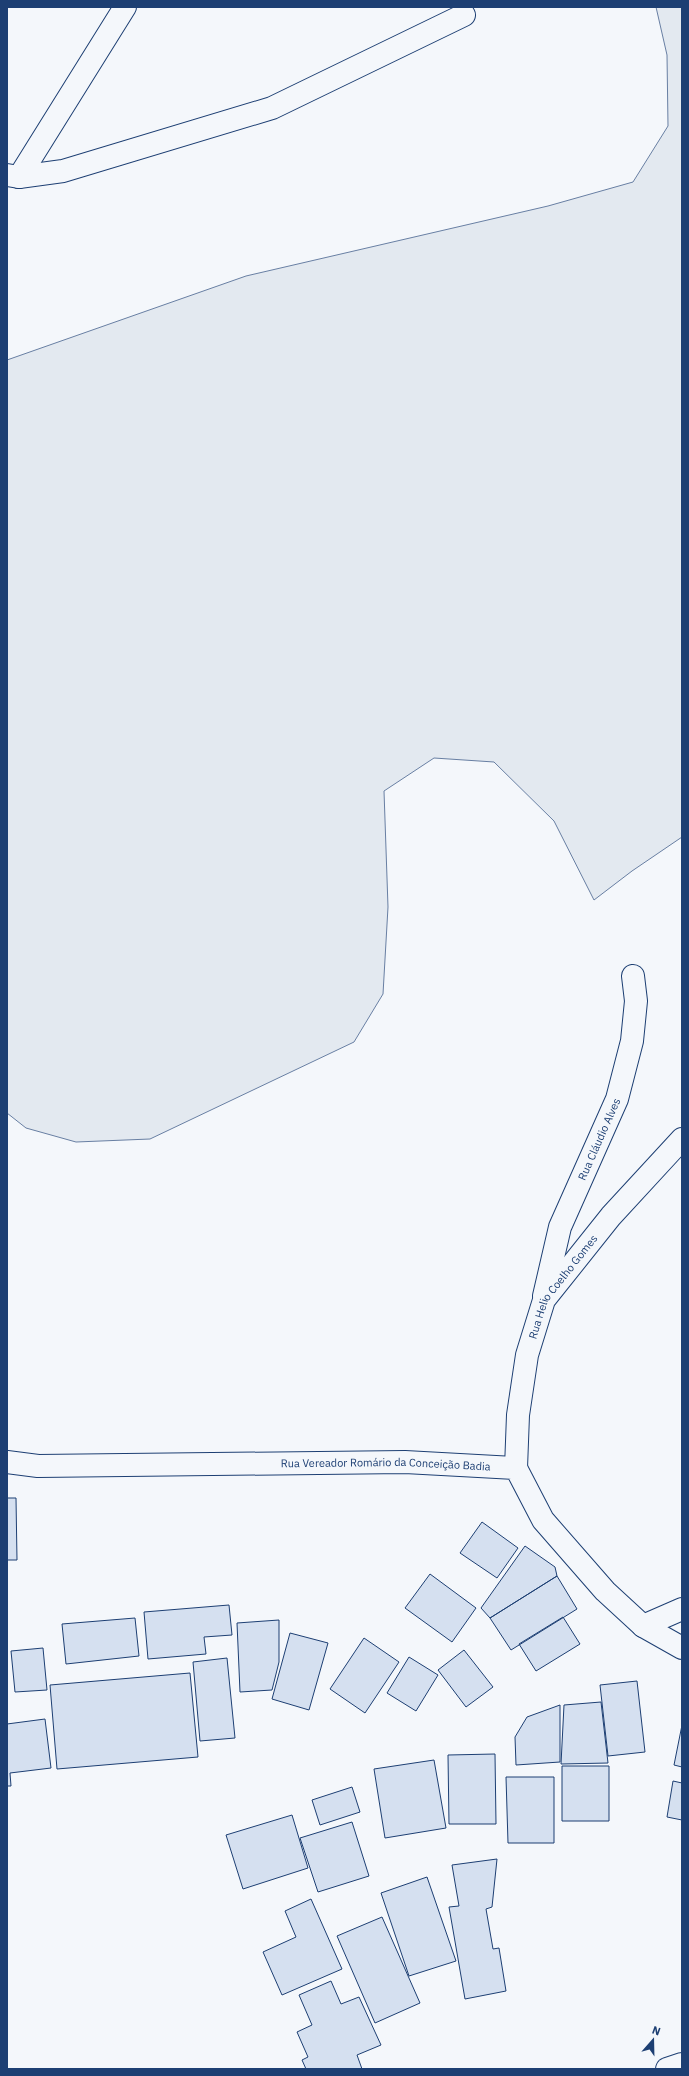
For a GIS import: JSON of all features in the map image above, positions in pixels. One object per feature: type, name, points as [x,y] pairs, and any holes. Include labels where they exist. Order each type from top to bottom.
[{"type":"street","points":[[13,176],[125,7]]},
{"type":"street","points":[[13,176],[63,171],[272,108],[464,15]]},
{"type":"street","name":"Rua Cláudio Alves","points":[[544,1300],[560,1227],[617,1099],[632,1041],[636,1001],[633,976]]},
{"type":"street","name":"Rua Helio Coelho Gomes","points":[[516,1468],[518,1414],[527,1355],[544,1300],[610,1216],[682,1139]]},
{"type":"street","name":"Rua Vereador Romário da Conceição Badia","points":[[7,1462],[38,1466],[405,1462],[516,1468]]},
{"type":"street","points":[[516,1468],[543,1520],[605,1591],[643,1626],[682,1648]]},
{"type":"street","points":[[643,1626],[682,1609]]},
{"type":"street","points":[[667,2069],[682,2064]]},
{"type":"shaded area","points":[[656,7],[682,7],[682,837],[632,871],[594,900],[554,821],[494,762],[434,758],[384,791],[388,907],[383,994],[354,1042],[150,1139],[76,1142],[26,1128],[7,1113],[7,360],[246,276],[548,206],[633,182],[668,126],[667,55]]},
{"type":"building","points":[[7,1498],[16,1498],[17,1560],[7,1560]]},
{"type":"building","points":[[482,1522],[518,1548],[497,1578],[460,1553]]},
{"type":"building","points":[[525,1546],[555,1567],[557,1576],[490,1618],[481,1608]]},
{"type":"building","points":[[430,1574],[476,1608],[452,1642],[405,1608]]},
{"type":"building","points":[[557,1576],[577,1609],[511,1650],[490,1618]]},
{"type":"building","points":[[229,1605],[232,1635],[204,1637],[206,1654],[148,1659],[144,1612]]},
{"type":"building","points":[[563,1617],[580,1644],[536,1671],[519,1644]]},
{"type":"building","points":[[135,1618],[139,1656],[66,1664],[62,1624]]},
{"type":"building","points":[[279,1620],[279,1662],[272,1690],[240,1692],[237,1623]]},
{"type":"building","points":[[290,1633],[328,1643],[309,1710],[272,1699]]},
{"type":"building","points":[[364,1638],[399,1662],[365,1713],[330,1689]]},
{"type":"building","points":[[43,1648],[47,1690],[15,1692],[11,1651]]},
{"type":"building","points":[[464,1650],[493,1687],[466,1707],[438,1670]]},
{"type":"building","points":[[409,1657],[438,1675],[416,1711],[387,1693]]},
{"type":"building","points":[[227,1658],[235,1738],[200,1741],[193,1662]]},
{"type":"building","points":[[190,1673],[198,1757],[57,1769],[50,1685]]},
{"type":"building","points":[[637,1681],[645,1752],[608,1756],[600,1685]]},
{"type":"building","points":[[601,1702],[608,1763],[561,1764],[564,1705]]},
{"type":"building","points":[[560,1705],[560,1762],[516,1765],[515,1737],[527,1717]]},
{"type":"building","points":[[45,1719],[51,1768],[10,1773],[11,1786],[7,1786],[7,1724]]},
{"type":"building","points":[[682,1725],[682,1767],[674,1765]]},
{"type":"building","points":[[495,1754],[496,1824],[449,1824],[448,1755]]},
{"type":"building","points":[[434,1760],[446,1828],[385,1838],[374,1769]]},
{"type":"building","points":[[562,1766],[609,1766],[609,1821],[562,1821]]},
{"type":"building","points":[[506,1777],[554,1777],[554,1843],[508,1843]]},
{"type":"building","points":[[673,1781],[682,1783],[682,1820],[667,1817]]},
{"type":"building","points":[[352,1787],[360,1812],[320,1825],[312,1800]]},
{"type":"building","points":[[292,1815],[308,1868],[243,1889],[226,1835]]},
{"type":"building","points":[[352,1822],[369,1876],[318,1892],[300,1838]]},
{"type":"building","points":[[497,1859],[492,1907],[486,1909],[493,1949],[499,1948],[506,1991],[465,1999],[449,1907],[459,1906],[452,1865]]},
{"type":"building","points":[[427,1877],[456,1961],[409,1976],[381,1893]]},
{"type":"building","points":[[311,1899],[342,1969],[282,1995],[263,1952],[296,1937],[285,1911]]},
{"type":"building","points":[[382,1917],[420,2003],[375,2023],[337,1936]]},
{"type":"building","points":[[331,1981],[341,2004],[359,1997],[381,2045],[357,2055],[362,2069],[306,2069],[302,2060],[308,2057],[297,2032],[312,2025],[299,1995]]}]
